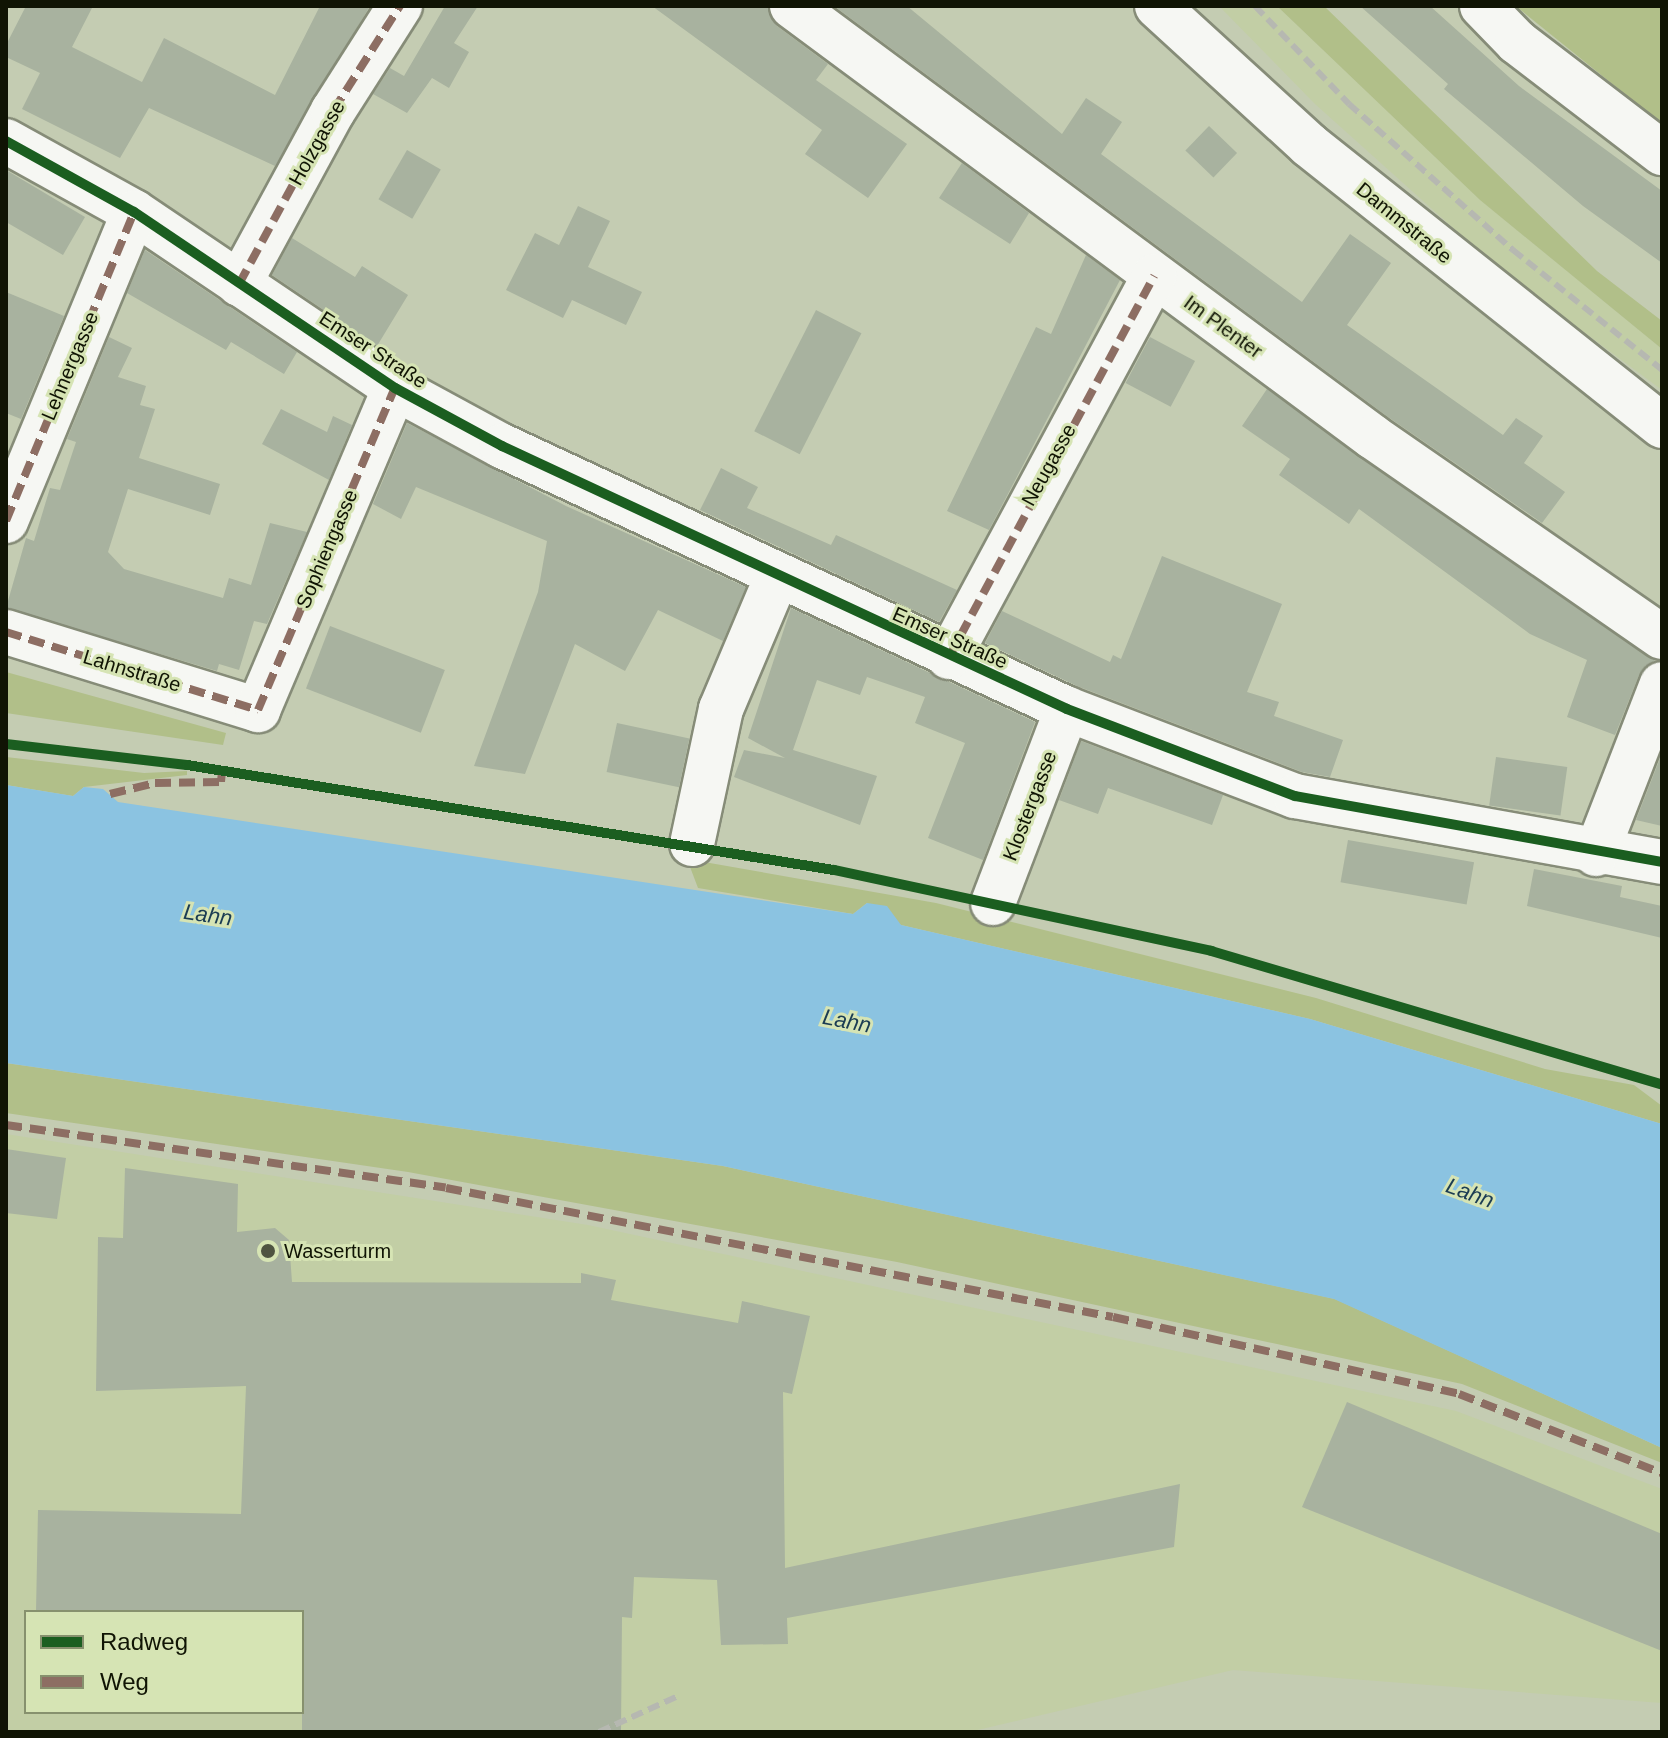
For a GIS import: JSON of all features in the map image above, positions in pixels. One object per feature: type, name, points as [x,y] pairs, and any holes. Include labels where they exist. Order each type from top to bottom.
[{"type":"street","name":"Holzgasse","points":[[239,284],[333,111],[400,6]]},
{"type":"street","name":"Im Plenter","points":[[792,6],[1154,276],[1662,637]]},
{"type":"street","name":"Dammstraße","points":[[1157,6],[1309,145],[1662,426]]},
{"type":"street","points":[[1482,6],[1517,42],[1662,153]]},
{"type":"street","name":"Emser Straße","points":[[6,141],[134,212],[395,388],[593,493],[1067,709],[1295,796],[1596,854],[1662,862]]},
{"type":"street","name":"Lehnergasse","points":[[6,521],[134,212]]},
{"type":"street","name":"Neugasse","points":[[949,657],[1154,276]]},
{"type":"street","name":"Sophiengasse","points":[[258,710],[395,388]]},
{"type":"street","points":[[692,844],[721,709],[776,579]]},
{"type":"street","name":"Lahnstraße","points":[[6,632],[258,710]]},
{"type":"street","points":[[1596,854],[1662,684]]},
{"type":"street","name":"Klostergasse","points":[[993,903],[1067,709]]},
{"type":"shaded area","points":[[1219,6],[1277,6],[1480,200],[1662,349],[1662,390],[1500,270],[1315,104]]},
{"type":"shaded area","points":[[1277,6],[1324,6],[1597,271],[1662,321],[1662,349],[1480,200]]},
{"type":"shaded area","points":[[1662,6],[1662,124],[1517,7]]},
{"type":"shaded area","points":[[6,672],[226,733],[223,745],[6,713]]},
{"type":"shaded area","points":[[6,757],[144,773],[187,771],[187,775],[84,787],[73,796],[6,785]]},
{"type":"shaded area","points":[[687,859],[936,903],[1316,998],[1545,1069],[1634,1085],[1662,1106],[1662,1124],[1310,1019],[901,925],[867,903],[853,914],[698,888]]},
{"type":"shaded area","points":[[6,1063],[723,1166],[1335,1299],[1662,1448],[1662,1463],[1462,1384],[897,1262],[408,1172],[6,1113]]},
{"type":"shaded area","points":[[6,1134],[588,1225],[1456,1411],[1662,1489],[1662,1703],[1233,1670],[969,1732],[6,1732]]},
{"type":"water","name":"Lahn","points":[[6,785],[73,796],[84,787],[103,789],[118,802],[853,914],[867,903],[887,906],[901,925],[1310,1019],[1662,1124],[1662,1448],[1334,1299],[723,1166],[6,1063]]},
{"type":"building","points":[[26,6],[93,6],[72,47],[142,82],[164,38],[275,95],[320,6],[370,6],[275,166],[149,108],[120,158],[22,109],[40,73],[6,57],[6,45]]},
{"type":"building","points":[[445,6],[478,6],[454,43],[469,52],[449,88],[432,78],[407,113],[373,94],[390,68],[404,76]]},
{"type":"building","points":[[652,6],[767,6],[777,26],[828,64],[816,80],[907,144],[868,198],[805,154],[822,130]]},
{"type":"building","points":[[834,6],[907,6],[1062,134],[1086,98],[1122,122],[1101,154],[1302,302],[1350,234],[1391,263],[1347,325],[1503,435],[1516,418],[1543,436],[1524,463],[1565,492],[1542,523],[1388,417]]},
{"type":"building","points":[[1360,6],[1430,6],[1519,86],[1662,191],[1662,263],[1583,206],[1444,89],[1448,84]]},
{"type":"building","points":[[1209,126],[1237,153],[1213,178],[1185,150]]},
{"type":"building","points":[[407,150],[441,170],[412,219],[378,199]]},
{"type":"building","points":[[962,163],[1029,213],[1010,244],[939,198]]},
{"type":"building","points":[[6,170],[85,217],[63,255],[6,222]]},
{"type":"building","points":[[578,206],[610,221],[588,267],[642,292],[626,325],[572,300],[563,318],[506,290],[535,233],[559,245]]},
{"type":"building","points":[[292,238],[355,277],[362,266],[408,295],[377,346],[272,275]]},
{"type":"building","points":[[145,250],[297,352],[284,374],[231,342],[226,350],[127,293]]},
{"type":"building","points":[[1086,255],[1120,280],[989,530],[947,511],[1036,327],[1051,334]]},
{"type":"building","points":[[6,292],[64,316],[21,419],[6,413]]},
{"type":"building","points":[[816,310],[861,333],[800,454],[754,431]]},
{"type":"building","points":[[109,337],[132,348],[118,377],[146,386],[140,405],[155,409],[139,458],[220,484],[210,515],[128,489],[108,552],[124,569],[223,598],[229,578],[251,585],[270,523],[307,532],[267,624],[254,621],[239,670],[219,664],[217,671],[6,608],[26,538],[34,541],[50,488],[60,490],[76,442],[67,439]]},
{"type":"building","points":[[1150,337],[1195,361],[1171,407],[1126,383]]},
{"type":"building","points":[[1267,389],[1655,660],[1639,675],[1615,735],[1567,717],[1587,660],[1530,634],[1359,509],[1349,524],[1279,475],[1290,459],[1242,426]]},
{"type":"building","points":[[281,409],[327,432],[333,416],[352,425],[329,480],[262,444]]},
{"type":"building","points":[[407,423],[566,506],[746,587],[723,641],[658,610],[625,671],[575,644],[525,774],[474,766],[538,592],[547,541],[416,487],[401,519],[373,504]]},
{"type":"building","points":[[721,468],[758,487],[747,508],[831,545],[836,535],[957,590],[939,622],[700,510]]},
{"type":"building","points":[[1162,556],[1282,604],[1247,692],[1279,702],[1274,716],[1343,740],[1330,777],[1302,772],[1077,686],[985,643],[1002,611],[1110,662],[1113,655],[1121,659]]},
{"type":"building","points":[[791,608],[1035,722],[983,860],[928,838],[965,743],[915,723],[925,697],[867,677],[860,695],[817,680],[793,750],[877,776],[860,825],[734,777],[744,750],[785,758],[748,738]]},
{"type":"building","points":[[330,626],[445,670],[421,733],[306,689]]},
{"type":"building","points":[[617,723],[689,738],[679,787],[607,772]]},
{"type":"building","points":[[1081,741],[1223,795],[1212,825],[1108,788],[1098,814],[1059,800]]},
{"type":"building","points":[[1662,753],[1662,826],[1636,820]]},
{"type":"building","points":[[1496,757],[1567,767],[1560,816],[1489,806]]},
{"type":"building","points":[[1348,840],[1474,862],[1467,905],[1341,882]]},
{"type":"building","points":[[1534,869],[1622,886],[1620,897],[1662,906],[1662,938],[1527,906]]},
{"type":"building","points":[[6,1149],[66,1158],[57,1219],[6,1213]]},
{"type":"building","points":[[125,1168],[238,1184],[237,1232],[275,1228],[289,1240],[292,1282],[581,1283],[581,1273],[616,1280],[611,1300],[738,1323],[742,1301],[810,1316],[792,1394],[783,1392],[785,1568],[1180,1484],[1174,1547],[787,1618],[788,1644],[721,1645],[717,1580],[634,1577],[632,1618],[622,1617],[621,1732],[302,1732],[304,1610],[36,1610],[38,1510],[241,1514],[246,1386],[96,1391],[98,1237],[123,1238]]},
{"type":"building","points":[[1347,1402],[1662,1534],[1662,1651],[1302,1507]]},
{"type":"railway","points":[[1255,6],[1349,104],[1513,250],[1662,370]]},
{"type":"railway","points":[[599,1732],[678,1696]]},
{"type":"marked path","points":[[239,284],[333,111],[400,6]]},
{"type":"marked path","points":[[6,521],[134,212]]},
{"type":"marked path","points":[[949,657],[1154,276]]},
{"type":"marked path","points":[[6,632],[258,710],[395,388]]},
{"type":"marked path","points":[[110,794],[155,783],[221,782],[222,771]]},
{"type":"marked path","points":[[6,1125],[446,1188],[1113,1317],[1459,1394],[1662,1473]]},
{"type":"cycle path","points":[[6,141],[134,212],[395,388],[502,446],[1067,709],[1295,796],[1662,862]]},
{"type":"cycle path","points":[[6,744],[187,765],[834,870],[1211,951],[1662,1085]]},
{"type":"place","name":"Wasserturm","points":[[268,1251]]}]
